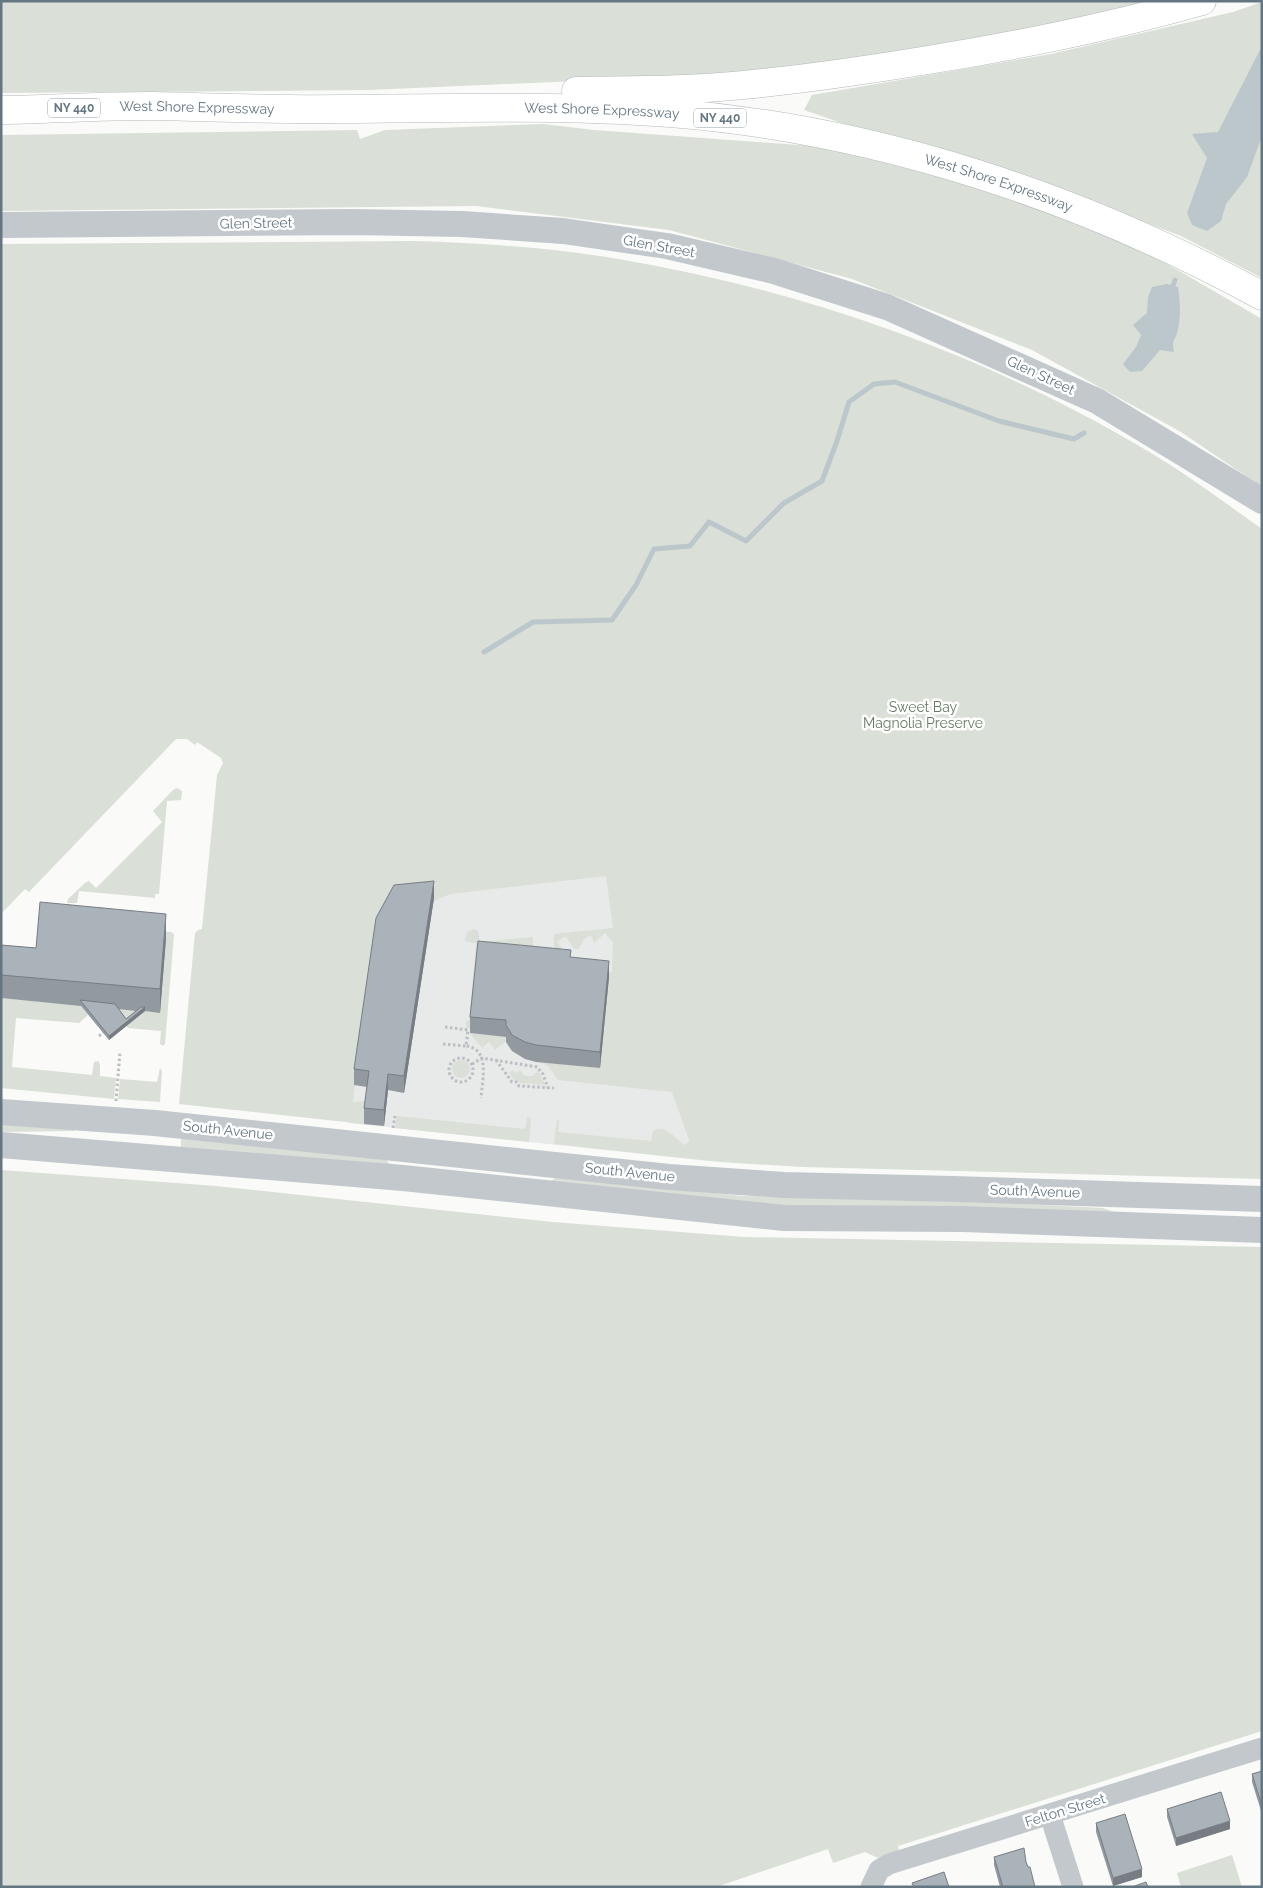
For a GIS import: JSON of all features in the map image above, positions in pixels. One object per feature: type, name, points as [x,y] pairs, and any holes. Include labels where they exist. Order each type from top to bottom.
[{"type":"highway","points":[[147,106],[337,95],[661,90],[756,84],[891,66],[986,50],[1129,20],[1202,1]]},
{"type":"highway","name":"West Shore Expressway","points":[[1,110],[147,106],[336,109],[550,107],[671,113],[778,126],[914,156],[1031,193],[1140,237],[1262,296]]},
{"type":"street","name":"Glen Street","points":[[1,226],[353,222],[462,224],[563,231],[667,246],[774,271],[887,307],[1097,401],[1262,501]]},
{"type":"street","name":"South Avenue","points":[[1,1112],[164,1124],[784,1186],[964,1189],[1262,1199]]},
{"type":"street","points":[[1,1146],[404,1178],[784,1218],[963,1220],[1262,1230]]},
{"type":"street","name":"Felton Street","points":[[872,1883],[879,1870],[889,1864],[1262,1748]]},
{"type":"street","points":[[1050,1814],[1073,1887]]},
{"type":"path","points":[[99,1036],[104,1032],[100,1025],[106,1031]]},
{"type":"path","points":[[445,1027],[468,1030],[466,1046]]},
{"type":"path","points":[[443,1044],[476,1049],[482,1058],[482,1098]]},
{"type":"path","points":[[116,1101],[120,1052]]},
{"type":"path","points":[[456,1058],[464,1058],[472,1064],[473,1073],[468,1080],[460,1082],[450,1076],[450,1064],[456,1058]]},
{"type":"path","points":[[472,1064],[482,1058],[537,1066],[543,1074],[548,1088]]},
{"type":"path","points":[[496,1060],[512,1082],[517,1082],[519,1086],[554,1088]]},
{"type":"path","points":[[393,1129],[395,1116]]},
{"type":"shaded area","points":[[1262,46],[1262,136],[1247,177],[1226,204],[1221,221],[1207,231],[1192,225],[1187,213],[1207,158],[1192,134],[1218,132]]},
{"type":"shaded area","points":[[1167,284],[1178,287],[1180,319],[1173,342],[1174,352],[1160,350],[1142,371],[1130,372],[1123,364],[1136,347],[1141,335],[1133,325],[1147,313],[1148,297],[1152,287]]},
{"type":"shaded area","points":[[616,859],[709,1161],[348,1123],[376,934],[394,901]]},
{"type":"green space","points":[[1,1],[1170,1],[1055,29],[760,73],[369,90],[1,93]]},
{"type":"green space","points":[[1262,2],[1262,278],[1181,236],[1028,178],[862,130],[804,110],[812,95],[1051,54],[1233,12]]},
{"type":"green space","points":[[543,124],[594,130],[825,147],[983,188],[1150,254],[1262,319],[1262,487],[1181,432],[1032,350],[852,279],[669,230],[476,206],[1,211],[1,135],[357,130],[360,139],[385,130]]},
{"type":"green space","name":"Sweet Bay Magnolia Preserve","points":[[414,241],[519,247],[572,252],[624,260],[696,274],[767,291],[838,312],[908,336],[976,364],[1043,395],[1109,429],[1172,466],[1262,529],[1262,1179],[803,1167],[720,1162],[554,1144],[557,1119],[559,1121],[558,1132],[651,1141],[653,1131],[662,1129],[684,1145],[689,1140],[672,1092],[558,1080],[548,1066],[540,1062],[600,1068],[576,970],[612,972],[613,942],[605,933],[594,943],[592,937],[589,936],[583,940],[579,949],[574,949],[567,938],[564,937],[557,942],[564,951],[554,952],[554,934],[613,928],[606,876],[450,894],[434,901],[434,898],[354,1085],[353,1102],[367,1101],[364,1124],[179,1104],[195,933],[202,929],[217,775],[223,763],[221,758],[197,742],[195,745],[187,739],[176,739],[29,892],[25,889],[1,914],[1,244]]},
{"type":"green space","points":[[177,788],[182,791],[181,800],[167,801],[159,894],[155,894],[155,898],[79,891],[77,903],[67,903],[68,899],[86,882],[89,881],[96,888],[162,822],[153,811]]},
{"type":"green space","points":[[113,927],[171,932],[174,934],[165,1044],[163,1046],[160,1044],[161,1031],[128,1028],[113,1008]]},
{"type":"green space","points":[[475,929],[478,931],[480,942],[533,937],[533,952],[471,1028],[466,1028],[466,1021],[469,1021],[476,943],[465,941],[467,932]]},
{"type":"green space","points":[[1,998],[80,1005],[88,1015],[79,1023],[16,1018],[12,1067],[92,1075],[94,1062],[98,1061],[100,1064],[100,1076],[116,1078],[114,1099],[1,1088]]},
{"type":"green space","points":[[470,1033],[506,1037],[506,1041],[495,1050],[489,1042],[482,1048]]},
{"type":"green space","points":[[457,1060],[465,1060],[470,1065],[468,1076],[457,1078],[452,1073],[452,1065]]},
{"type":"green space","points":[[160,1068],[162,1071],[160,1102],[118,1099],[120,1079],[157,1082]]},
{"type":"green space","points":[[513,1070],[515,1073],[520,1070],[525,1076],[533,1076],[538,1070],[545,1085],[520,1083],[518,1080],[514,1080],[509,1073]]},
{"type":"green space","points":[[397,1116],[525,1129],[527,1118],[529,1117],[531,1119],[529,1142],[395,1128]]},
{"type":"green space","points":[[1,1121],[74,1127],[74,1131],[1,1132]]},
{"type":"green space","points":[[181,1138],[386,1160],[390,1164],[345,1164],[181,1147]]},
{"type":"green space","points":[[1,1170],[216,1186],[553,1222],[744,1237],[1262,1247],[1262,1731],[898,1846],[899,1851],[878,1858],[865,1852],[833,1863],[828,1849],[716,1887],[1,1887]]},
{"type":"green space","points":[[555,1178],[744,1196],[1001,1203],[1103,1208],[1114,1212],[775,1208],[551,1181]]},
{"type":"green space","points":[[1232,1855],[1242,1887],[1181,1887],[1177,1873]]},
{"type":"building","points":[[434,881],[404,1076],[388,1074],[384,1110],[364,1108],[369,1071],[354,1069],[376,918],[394,885]]},
{"type":"building","points":[[40,902],[166,914],[160,989],[1,975],[1,945],[36,948]]},
{"type":"building","points":[[478,941],[571,950],[570,957],[609,961],[600,1052],[536,1045],[512,1035],[506,1025],[506,1020],[470,1017]]},
{"type":"building","points":[[80,1000],[115,1004],[126,1019],[141,1007],[145,1007],[109,1036]]},
{"type":"building","points":[[1262,1771],[1262,1806],[1252,1774]]},
{"type":"building","points":[[1221,1792],[1230,1821],[1176,1838],[1167,1809]]},
{"type":"building","points":[[1125,1814],[1142,1869],[1113,1878],[1096,1823]]},
{"type":"building","points":[[1024,1848],[1026,1862],[1028,1867],[1030,1867],[1035,1887],[1003,1887],[994,1857]]},
{"type":"building","points":[[944,1872],[949,1887],[914,1887],[912,1883]]},
{"type":"building","points":[[1146,1882],[1148,1887],[1132,1887]]},
{"type":"waterway","points":[[1171,291],[1175,280]]},
{"type":"waterway","points":[[484,652],[533,622],[612,620],[636,585],[654,549],[690,546],[709,522],[746,541],[784,503],[822,481],[849,402],[874,384],[895,382],[999,421],[1074,439],[1084,433]]}]
